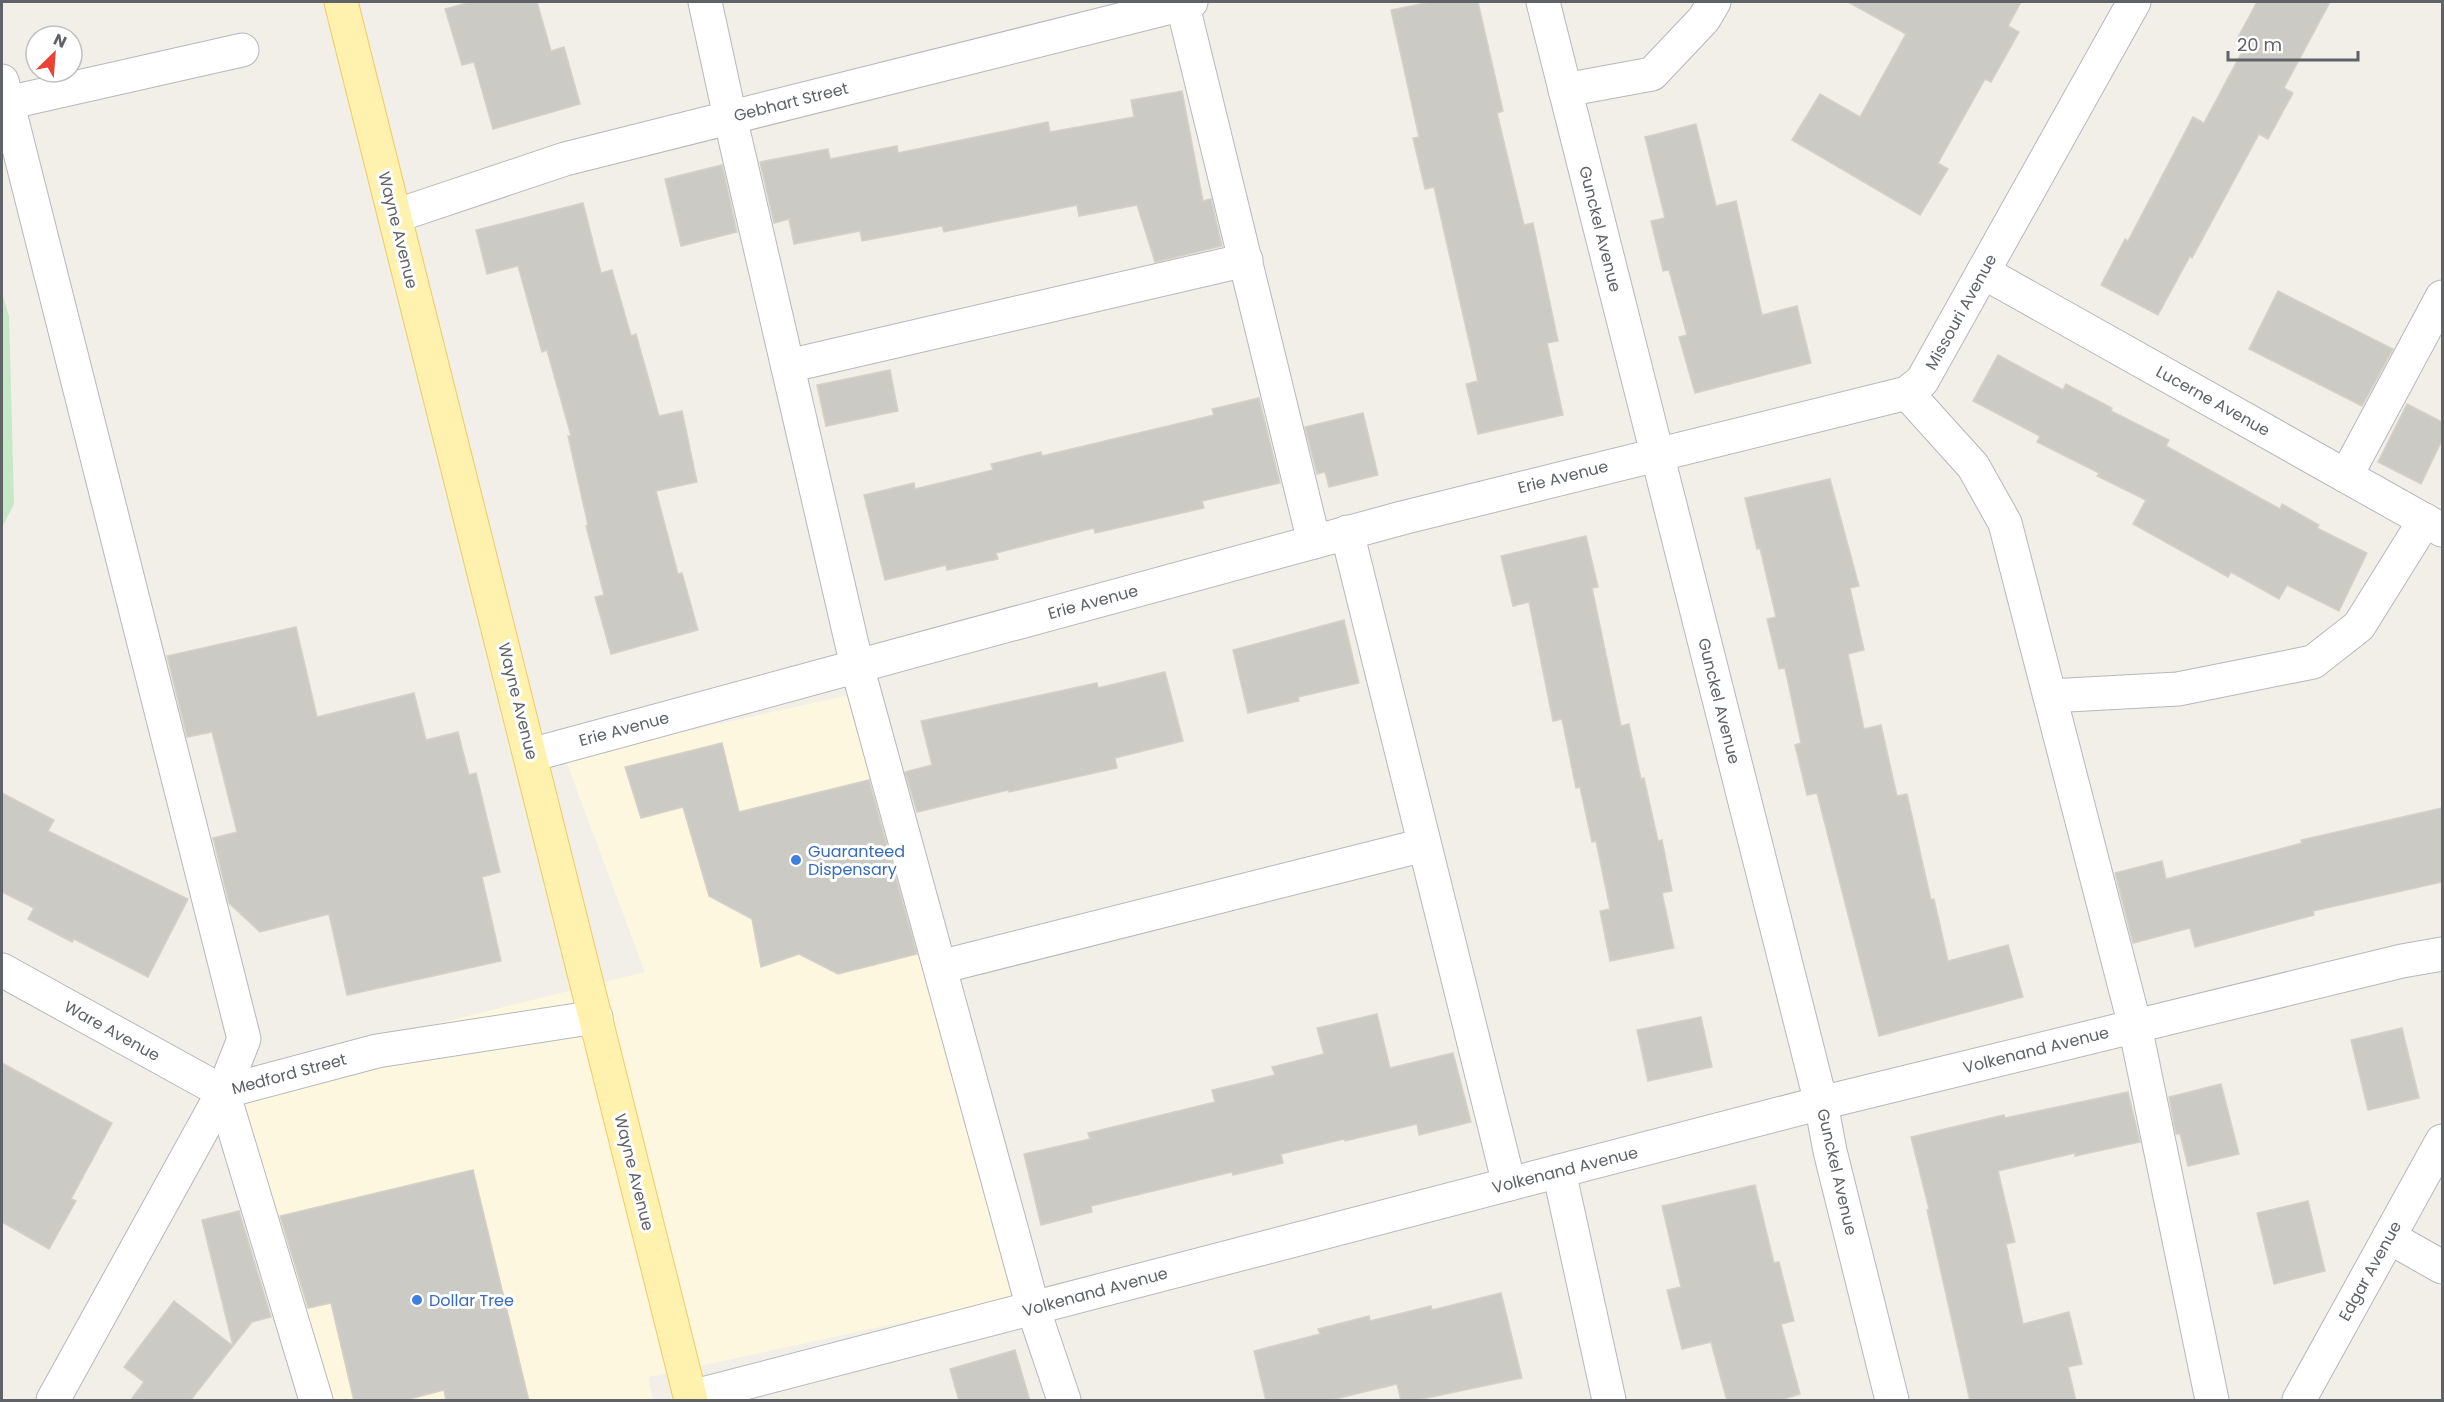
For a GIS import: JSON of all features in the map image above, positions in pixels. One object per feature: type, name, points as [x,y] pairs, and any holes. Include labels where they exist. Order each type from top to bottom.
[{"type":"main road","name":"Wayne Avenue","points":[[341,2],[691,1399]]},
{"type":"street","points":[[705,2],[857,666],[1033,1308],[1064,1401]]},
{"type":"street","name":"Gebhart Street","points":[[395,216],[565,159],[1185,2]]},
{"type":"street","points":[[1185,2],[1314,542]]},
{"type":"street","name":"Gunckel Avenue","points":[[1543,2],[1821,1103],[1830,1151],[1892,1401]]},
{"type":"street","points":[[1565,90],[1652,74],[1704,19],[1714,2]]},
{"type":"street","name":"Missouri Avenue","points":[[1907,393],[1923,381],[2134,2]]},
{"type":"street","points":[[242,50],[4,92],[244,1040],[222,1092],[316,1401]]},
{"type":"street","points":[[788,366],[1246,260]]},
{"type":"street","name":"Lucerne Avenue","points":[[1983,272],[2434,525]]},
{"type":"street","points":[[2346,476],[2442,297]]},
{"type":"street","points":[[1656,454],[1907,393],[1973,466],[2005,523],[2135,1026],[2212,1401]]},
{"type":"street","name":"Erie Avenue","points":[[531,754],[1347,532],[1656,454]]},
{"type":"street","points":[[2050,696],[2178,689],[2313,662],[2359,626],[2434,525]]},
{"type":"street","points":[[1347,532],[1509,1184]]},
{"type":"street","points":[[940,967],[1424,845]]},
{"type":"street","name":"Volkenand Avenue","points":[[691,1399],[1821,1103],[2402,961],[2442,954]]},
{"type":"street","name":"Ware Avenue","points":[[2,970],[222,1092]]},
{"type":"street","name":"Medford Street","points":[[53,1401],[222,1092],[377,1051],[596,1017]]},
{"type":"street","name":"Edgar Avenue","points":[[2299,1401],[2442,1141]]},
{"type":"street","points":[[1560,1171],[1609,1401]]},
{"type":"street","points":[[2389,1237],[2442,1267]]},
{"type":"shaded area","points":[[854,694],[1014,1298],[648,1377],[653,1400],[314,1400],[235,1074],[645,972],[565,758]]},
{"type":"green space","points":[[2,293],[9,316],[14,504],[2,527]]},
{"type":"building","points":[[470,2],[537,2],[551,51],[564,47],[580,104],[493,129],[474,62],[462,65],[445,9]]},
{"type":"building","points":[[1430,2],[1478,2],[1503,111],[1497,113],[1524,225],[1533,223],[1558,341],[1547,343],[1563,415],[1478,434],[1466,384],[1478,381],[1434,187],[1425,189],[1413,138],[1419,137],[1391,10]]},
{"type":"building","points":[[1848,2],[2021,2],[2008,26],[2019,32],[1991,82],[1985,79],[1938,163],[1948,169],[1920,215],[1792,140],[1820,94],[1860,117],[1906,34]]},
{"type":"building","points":[[2257,2],[2330,2],[2284,88],[2293,93],[2268,139],[2259,134],[2192,258],[2190,256],[2158,315],[2101,285],[2125,239],[2128,241],[2193,117],[2204,123],[2245,46],[2236,41]]},
{"type":"building","points":[[1182,91],[1203,201],[1211,199],[1222,246],[1155,262],[1137,205],[1079,216],[1077,205],[944,232],[942,226],[862,241],[860,231],[794,244],[789,219],[774,223],[760,162],[828,149],[830,159],[897,146],[898,153],[1048,122],[1050,132],[1134,117],[1131,100]]},
{"type":"building","points":[[1696,124],[1716,206],[1736,201],[1762,315],[1797,306],[1811,363],[1695,393],[1679,337],[1687,335],[1669,270],[1663,271],[1651,221],[1665,218],[1645,137]]},
{"type":"building","points":[[722,165],[737,232],[681,246],[665,179]]},
{"type":"building","points":[[583,203],[601,273],[612,270],[631,336],[636,334],[659,416],[682,411],[697,482],[656,491],[678,574],[682,573],[698,630],[611,654],[595,597],[604,595],[586,526],[588,525],[568,436],[571,436],[547,350],[542,352],[518,266],[487,274],[476,230]]},
{"type":"building","points":[[2278,291],[2393,349],[2362,406],[2249,349]]},
{"type":"building","points":[[1998,355],[2063,390],[2066,384],[2112,408],[2111,411],[2169,440],[2166,446],[2280,509],[2282,504],[2319,525],[2317,528],[2367,553],[2339,611],[2287,585],[2279,599],[2231,572],[2228,577],[2133,524],[2146,500],[2097,476],[2099,473],[2037,442],[2040,436],[1973,401]]},
{"type":"building","points":[[890,370],[898,411],[826,426],[817,385]]},
{"type":"building","points":[[1259,398],[1280,483],[1202,501],[1204,508],[1095,533],[1094,528],[996,553],[998,559],[947,570],[946,565],[885,580],[864,495],[914,483],[915,489],[993,470],[991,464],[1041,452],[1042,456],[1214,415],[1212,409]]},
{"type":"building","points":[[2407,404],[2442,422],[2442,440],[2421,484],[2378,462]]},
{"type":"building","points":[[1363,413],[1378,475],[1329,487],[1325,472],[1317,474],[1305,427]]},
{"type":"building","points":[[1830,479],[1859,586],[1850,588],[1864,650],[1848,654],[1864,729],[1881,725],[1897,796],[1907,794],[1931,900],[1934,899],[1948,961],[2008,945],[2023,997],[1879,1036],[1817,793],[1807,795],[1795,745],[1801,743],[1785,668],[1779,669],[1767,619],[1776,617],[1760,548],[1757,549],[1745,498]]},
{"type":"building","points":[[1586,536],[1598,587],[1592,588],[1621,726],[1629,724],[1658,841],[1662,840],[1672,891],[1662,893],[1674,948],[1610,961],[1600,911],[1610,909],[1596,841],[1592,842],[1580,787],[1576,788],[1562,719],[1553,721],[1529,602],[1513,606],[1501,556]]},
{"type":"building","points":[[1344,620],[1359,683],[1298,697],[1299,701],[1248,713],[1233,650]]},
{"type":"building","points":[[296,627],[317,717],[414,693],[426,740],[458,732],[469,775],[476,773],[500,872],[482,877],[501,961],[347,995],[329,914],[260,932],[229,903],[213,838],[237,832],[212,732],[187,737],[167,656]]},
{"type":"building","points":[[1165,672],[1183,741],[1115,758],[1117,768],[1009,792],[1008,790],[917,812],[905,772],[932,765],[921,721],[1097,683],[1098,688]]},
{"type":"building","name":"Guaranteed Dispensary","points":[[722,743],[739,812],[869,780],[917,954],[838,974],[799,954],[761,967],[752,919],[709,896],[683,807],[641,818],[625,767]]},
{"type":"building","points":[[2,793],[54,820],[48,831],[188,899],[148,977],[74,939],[72,942],[28,919],[34,908],[2,892]]},
{"type":"building","points":[[2442,808],[2442,882],[2313,911],[2314,915],[2195,947],[2190,928],[2133,943],[2115,873],[2162,861],[2166,879],[2302,843],[2301,840]]},
{"type":"building","points":[[1377,1014],[1390,1068],[1453,1053],[1471,1122],[1419,1135],[1417,1124],[1281,1154],[1283,1163],[1233,1175],[1232,1172],[1091,1206],[1092,1212],[1041,1225],[1024,1154],[1090,1139],[1088,1133],[1215,1102],[1212,1090],[1275,1075],[1272,1067],[1324,1054],[1317,1028]]},
{"type":"building","points":[[1701,1017],[1712,1067],[1648,1081],[1637,1030]]},
{"type":"building","points":[[2402,1028],[2419,1098],[2368,1110],[2351,1040]]},
{"type":"building","points":[[2,1063],[112,1123],[71,1199],[76,1201],[49,1249],[2,1222]]},
{"type":"building","points":[[2221,1084],[2239,1154],[2188,1166],[2180,1134],[2176,1134],[2169,1097]]},
{"type":"building","points":[[2128,1092],[2140,1142],[2075,1156],[2075,1153],[1998,1171],[2015,1242],[2006,1244],[2023,1324],[2069,1312],[2082,1364],[2068,1367],[2076,1401],[1970,1401],[1927,1210],[1929,1209],[1911,1137],[2004,1115],[2005,1118]]},
{"type":"building","name":"Dollar Tree","points":[[473,1170],[529,1401],[446,1401],[444,1390],[402,1401],[354,1401],[331,1303],[308,1308],[280,1216]]},
{"type":"building","points":[[1755,1185],[1774,1263],[1779,1262],[1794,1321],[1781,1324],[1800,1394],[1777,1401],[1727,1401],[1711,1342],[1682,1349],[1667,1290],[1681,1287],[1662,1206]]},
{"type":"building","points":[[2308,1201],[2325,1271],[2274,1284],[2257,1213]]},
{"type":"building","points":[[239,1211],[271,1317],[252,1322],[233,1346],[202,1220]]},
{"type":"building","points":[[1501,1293],[1522,1378],[1412,1401],[1401,1401],[1397,1384],[1327,1401],[1266,1401],[1254,1351],[1320,1334],[1318,1329],[1369,1316],[1370,1321],[1431,1306],[1432,1310]]},
{"type":"building","points":[[174,1301],[233,1346],[190,1401],[130,1401],[144,1382],[124,1367]]},
{"type":"building","points":[[1015,1350],[1030,1401],[959,1401],[950,1369]]},
{"type":"place","name":"Guaranteed Dispensary","points":[[796,860]]},
{"type":"place","name":"Dollar Tree","points":[[417,1300]]}]
